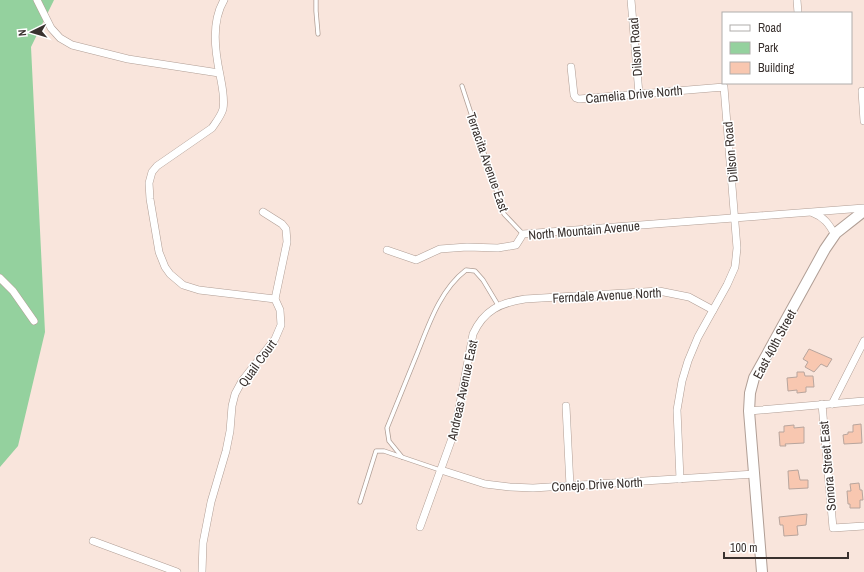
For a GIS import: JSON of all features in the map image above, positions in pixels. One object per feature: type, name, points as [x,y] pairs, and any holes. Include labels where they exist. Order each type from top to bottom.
[{"type":"main road","name":"East 40th Street","points":[[762,572],[749,411],[750,393],[754,378],[825,249],[835,235],[851,220],[864,211]]},
{"type":"street","points":[[37,0],[51,28],[60,38],[72,45],[128,59],[219,74]]},
{"type":"street","points":[[224,0],[216,24],[216,50],[224,102],[222,110],[212,128],[163,161],[152,172],[149,183],[159,252],[165,268],[183,285],[200,290],[275,299]]},
{"type":"street","name":"Dilson Road","points":[[631,0],[639,94]]},
{"type":"street","points":[[797,0],[798,12]]},
{"type":"street","name":"Camelia Drive North","points":[[571,67],[574,95],[579,99],[724,86]]},
{"type":"street","name":"Dillson Road","points":[[680,479],[677,417],[679,395],[688,361],[698,337],[727,285],[735,267],[738,248],[724,86]]},
{"type":"street","points":[[862,90],[864,121]]},
{"type":"street","name":"North Mountain Avenue","points":[[387,250],[416,260],[440,249],[467,247],[498,248],[516,245],[523,234],[864,208]]},
{"type":"street","name":"Quail Court","points":[[202,572],[203,542],[211,502],[226,451],[235,394],[242,381],[275,338],[281,325],[280,310],[275,299],[287,242],[287,235],[286,229],[282,224],[263,212]]},
{"type":"street","points":[[811,212],[820,215],[829,223],[835,235]]},
{"type":"street","points":[[0,278],[13,291],[34,321]]},
{"type":"street","name":"Ferndale Avenue North","points":[[498,306],[510,301],[525,299],[659,291],[689,297],[713,310]]},
{"type":"street","name":"Andreas Avenue East","points":[[420,527],[455,430],[473,334],[478,323],[498,306]]},
{"type":"street","points":[[832,404],[864,341]]},
{"type":"street","points":[[749,411],[864,401]]},
{"type":"street","name":"Sonora Street East","points":[[822,404],[833,528],[864,526]]},
{"type":"street","points":[[566,406],[570,486]]},
{"type":"street","name":"Conejo Drive North","points":[[441,470],[486,484],[533,488],[755,474]]},
{"type":"street","points":[[93,541],[177,572]]},
{"type":"lane","points":[[316,0],[318,34]]},
{"type":"lane","name":"Terracita Avenue East","points":[[462,86],[504,214],[523,234]]},
{"type":"lane","points":[[402,457],[389,441],[387,428],[431,318],[445,293],[466,270],[475,271],[483,280],[498,306]]},
{"type":"lane","points":[[360,502],[376,451],[384,451],[441,470]]},
{"type":"green space","points":[[0,0],[54,0],[31,47],[45,332],[18,446],[0,467]]},
{"type":"building","points":[[809,349],[832,359],[827,367],[821,364],[814,372],[805,367],[808,362],[803,359]]},
{"type":"building","points":[[797,372],[804,372],[805,376],[813,376],[814,387],[806,387],[806,392],[797,393],[797,390],[788,391],[787,378],[797,377]]},
{"type":"building","points":[[861,424],[862,443],[844,444],[843,435],[848,434],[848,432],[853,432],[853,425]]},
{"type":"building","points":[[794,425],[794,428],[804,427],[804,443],[785,444],[786,446],[780,446],[779,432],[784,432],[784,426]]},
{"type":"building","points":[[798,470],[800,480],[808,480],[808,488],[789,489],[788,471]]},
{"type":"building","points":[[859,483],[860,490],[862,490],[863,500],[860,500],[860,508],[850,508],[850,504],[848,504],[847,491],[851,491],[850,484]]},
{"type":"building","points":[[807,514],[806,525],[797,526],[798,535],[784,536],[783,525],[780,525],[779,517]]}]
